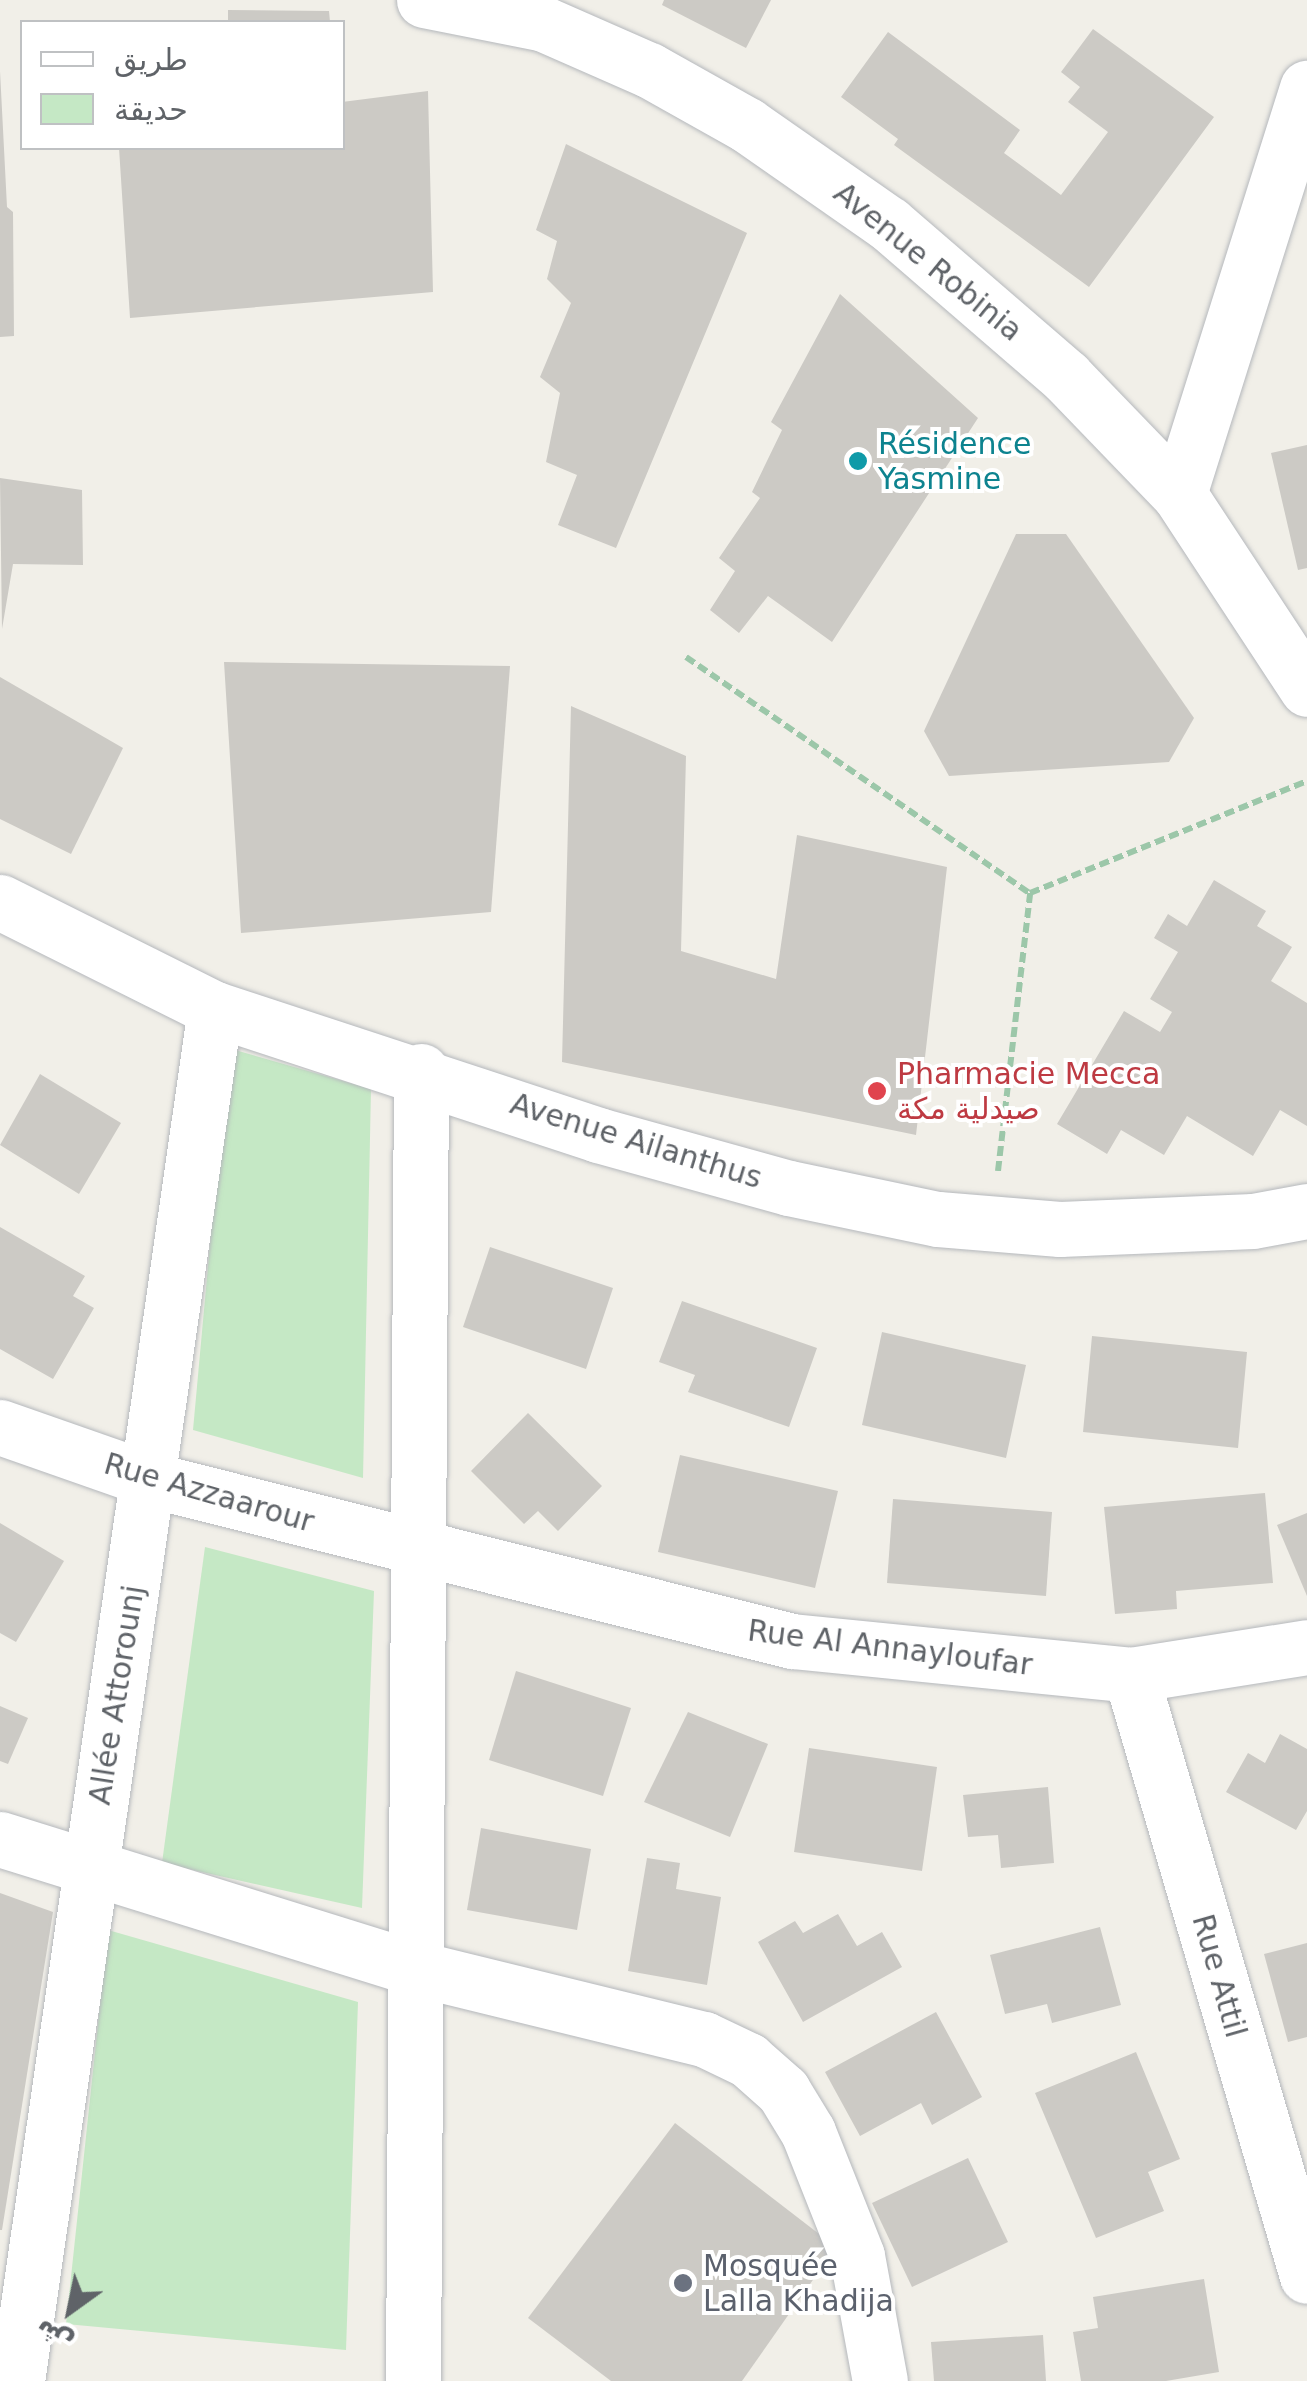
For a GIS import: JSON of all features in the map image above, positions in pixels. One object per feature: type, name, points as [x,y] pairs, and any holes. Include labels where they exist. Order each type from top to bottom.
[{"type":"street","name":"Avenue Robinia","points":[[424,0],[544,24],[649,70],[746,126],[890,224],[979,296],[1179,494],[1307,689]]},
{"type":"street","points":[[1179,494],[1307,88]]},
{"type":"street","name":"Avenue Ailanthus","points":[[0,902],[215,1009],[421,1072],[598,1135],[789,1188],[992,1223],[1060,1228],[1253,1221],[1307,1211]]},
{"type":"street","name":"Allée Attorounj","points":[[17,2381],[215,1009]]},
{"type":"street","points":[[413,2381],[421,1072]]},
{"type":"street","name":"Rue Azzaarour","points":[[0,1427],[150,1480],[420,1551]]},
{"type":"street","name":"Rue Al Annayloufar","points":[[420,1551],[792,1641],[1131,1675],[1307,1647]]},
{"type":"street","name":"Rue Attil","points":[[1131,1675],[1307,2276]]},
{"type":"street","points":[[0,1839],[90,1872],[414,1968],[704,2039],[748,2060],[783,2091],[808,2132],[857,2256],[880,2381]]},
{"type":"path","points":[[686,657],[1030,893]]},
{"type":"path","points":[[1030,893],[1307,780]]},
{"type":"path","points":[[992,1223],[1030,893]]},
{"type":"green space","points":[[228,1048],[371,1089],[363,1478],[193,1430]]},
{"type":"green space","points":[[205,1547],[374,1591],[362,1908],[162,1863]]},
{"type":"green space","points":[[108,1930],[358,2002],[346,2350],[66,2324]]},
{"type":"building","points":[[664,0],[771,0],[746,48],[662,5]]},
{"type":"building","points":[[228,10],[329,11],[330,20],[228,20]]},
{"type":"building","points":[[1093,29],[1214,117],[1089,287],[894,145],[898,139],[841,97],[888,32],[1020,130],[1004,153],[1061,195],[1108,132],[1068,102],[1080,87],[1061,72]]},
{"type":"building","points":[[0,71],[7,207],[13,212],[14,336],[0,337]]},
{"type":"building","points":[[428,91],[433,292],[130,318],[119,150],[345,150],[345,102]]},
{"type":"building","points":[[566,144],[747,233],[616,548],[558,525],[577,475],[546,462],[560,393],[540,377],[571,303],[547,279],[557,241],[536,230]]},
{"type":"building","name":"Résidence Yasmine","points":[[840,294],[978,418],[832,642],[768,596],[739,633],[710,610],[735,571],[719,558],[760,498],[752,492],[782,430],[771,422]]},
{"type":"building","points":[[1307,445],[1307,568],[1298,570],[1271,453]]},
{"type":"building","points":[[0,478],[82,490],[83,565],[13,564],[2,629]]},
{"type":"building","points":[[1016,534],[1066,534],[1194,718],[1169,762],[949,776],[924,731]]},
{"type":"building","points":[[224,662],[510,666],[491,912],[241,933]]},
{"type":"building","points":[[0,677],[123,748],[71,854],[0,819]]},
{"type":"building","points":[[571,706],[686,756],[681,951],[776,979],[797,835],[947,867],[916,1135],[562,1062]]},
{"type":"building","points":[[1214,880],[1266,911],[1257,926],[1292,947],[1271,981],[1307,1003],[1307,1126],[1280,1110],[1253,1156],[1187,1116],[1164,1155],[1121,1130],[1107,1154],[1057,1124],[1124,1011],[1160,1032],[1172,1012],[1150,999],[1178,952],[1154,938],[1168,914],[1187,926]]},
{"type":"building","points":[[40,1074],[121,1123],[79,1194],[0,1145]]},
{"type":"building","points":[[0,1227],[85,1276],[73,1296],[94,1308],[53,1379],[0,1349]]},
{"type":"building","points":[[490,1247],[613,1288],[586,1369],[463,1327]]},
{"type":"building","points":[[682,1301],[817,1348],[789,1427],[688,1392],[695,1375],[659,1362]]},
{"type":"building","points":[[882,1332],[1026,1365],[1006,1458],[862,1425]]},
{"type":"building","points":[[1092,1336],[1247,1352],[1238,1448],[1083,1432]]},
{"type":"building","points":[[528,1413],[602,1486],[558,1531],[538,1511],[524,1524],[471,1471]]},
{"type":"building","points":[[680,1455],[838,1491],[815,1588],[658,1552]]},
{"type":"building","points":[[1265,1493],[1273,1583],[1176,1591],[1177,1609],[1115,1614],[1104,1507]]},
{"type":"building","points":[[893,1499],[1052,1512],[1046,1596],[887,1583]]},
{"type":"building","points":[[1307,1513],[1307,1596],[1277,1525]]},
{"type":"building","points":[[0,1523],[64,1561],[16,1642],[0,1633]]},
{"type":"building","points":[[516,1671],[631,1708],[603,1796],[489,1760]]},
{"type":"building","points":[[0,1706],[28,1718],[8,1764],[0,1761]]},
{"type":"building","points":[[688,1712],[768,1744],[730,1837],[644,1802]]},
{"type":"building","points":[[1280,1734],[1307,1749],[1307,1811],[1296,1830],[1226,1792],[1248,1753],[1265,1763]]},
{"type":"building","points":[[809,1748],[937,1767],[922,1871],[794,1852]]},
{"type":"building","points":[[1048,1787],[1054,1863],[1001,1868],[998,1835],[968,1837],[963,1795]]},
{"type":"building","points":[[481,1828],[591,1849],[577,1930],[467,1910]]},
{"type":"building","points":[[647,1858],[680,1863],[676,1889],[721,1897],[707,1985],[628,1971]]},
{"type":"building","points":[[0,1893],[53,1912],[2,2230],[0,2230]]},
{"type":"building","points":[[838,1914],[857,1946],[882,1932],[902,1967],[803,2022],[758,1942],[795,1921],[803,1933]]},
{"type":"building","points":[[1100,1927],[1121,2005],[1052,2023],[1047,2004],[1005,2014],[990,1955]]},
{"type":"building","points":[[1307,1943],[1307,2037],[1288,2042],[1264,1954]]},
{"type":"building","points":[[936,2012],[982,2097],[932,2125],[921,2103],[860,2136],[825,2072]]},
{"type":"building","points":[[1136,2052],[1180,2159],[1148,2172],[1164,2211],[1096,2238],[1035,2093]]},
{"type":"building","name":"Mosquée Lalla Khadija","points":[[675,2123],[836,2247],[742,2381],[611,2381],[528,2318]]},
{"type":"building","points":[[968,2158],[1008,2242],[912,2287],[872,2203]]},
{"type":"building","points":[[1204,2279],[1219,2372],[1166,2381],[1081,2381],[1073,2332],[1098,2328],[1093,2297]]},
{"type":"building","points":[[1043,2335],[1046,2381],[934,2381],[931,2342]]},
{"type":"place","name":"Résidence Yasmine","points":[[858,461]]},
{"type":"place","name":"Pharmacie Mecca صيدلية مكة","points":[[877,1091]]},
{"type":"place","name":"Mosquée Lalla Khadija","points":[[683,2283]]}]
